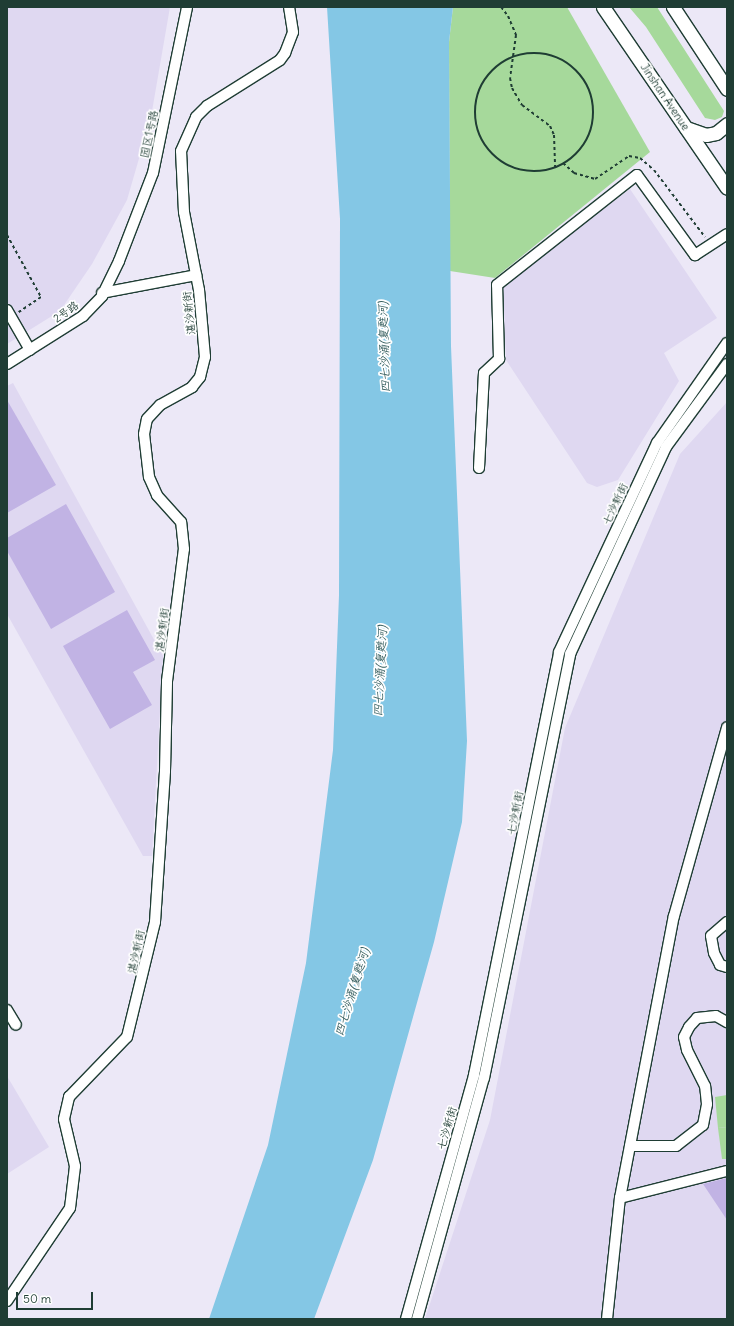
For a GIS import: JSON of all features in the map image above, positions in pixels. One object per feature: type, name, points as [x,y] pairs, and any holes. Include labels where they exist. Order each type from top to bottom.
[{"type":"main road","name":"Jinshan Avenue","points":[[603,7],[727,188]]},
{"type":"main road","points":[[673,7],[727,88]]},
{"type":"main road","points":[[686,128],[706,135],[716,133],[727,124]]},
{"type":"street","name":"园区1号路","points":[[119,261],[153,173],[187,7]]},
{"type":"street","name":"湛沙新街","points":[[7,1301],[70,1208],[75,1166],[64,1119],[69,1097],[127,1037],[155,922],[165,771],[167,681],[184,549],[181,522],[158,494],[149,478],[144,434],[147,419],[160,405],[192,388],[200,377],[205,357],[196,275],[184,212],[181,151],[196,117],[207,106],[280,60],[285,53],[293,32],[289,7]]},
{"type":"street","points":[[479,468],[484,374],[499,359],[497,284],[637,175],[695,255],[727,234]]},
{"type":"street","name":"2号路","points":[[7,364],[83,316],[102,293],[119,261]]},
{"type":"street","points":[[102,293],[196,275]]},
{"type":"street","points":[[9,314],[30,350]]},
{"type":"street","name":"七沙新街","points":[[406,1319],[474,1075],[559,652],[657,443],[727,344]]},
{"type":"street","name":"七沙新街","points":[[417,1319],[484,1078],[570,654],[666,447],[727,364]]},
{"type":"street","points":[[607,1319],[620,1198],[674,916],[727,727]]},
{"type":"street","points":[[727,922],[711,936],[714,953],[720,965],[727,967]]},
{"type":"street","points":[[7,1010],[16,1025]]},
{"type":"street","points":[[630,1146],[676,1146],[703,1125],[707,1104],[705,1086],[687,1050],[684,1037],[688,1027],[697,1018],[716,1016],[727,1022]]},
{"type":"street","points":[[620,1198],[727,1171]]},
{"type":"path","points":[[501,7],[508,16],[516,36],[510,78],[512,88],[522,105],[550,126],[554,135],[555,168]]},
{"type":"path","points":[[533,53],[553,56],[571,66],[585,82],[592,101],[590,128],[586,141],[573,157],[555,168],[537,171],[519,170],[507,164],[488,149],[479,133],[475,115],[477,97],[485,80],[497,66],[513,57],[533,53]]},
{"type":"path","points":[[7,235],[41,297],[9,314]]},
{"type":"shaded area","points":[[7,7],[170,7],[151,117],[127,200],[92,264],[60,311],[7,344]]},
{"type":"shaded area","points":[[630,189],[717,318],[664,353],[679,381],[618,480],[597,487],[587,483],[506,360],[503,284]]},
{"type":"shaded area","points":[[13,383],[163,656],[152,856],[143,856],[7,614],[7,386]]},
{"type":"shaded area","points":[[727,402],[727,1319],[425,1319],[490,1120],[565,728],[680,454]]},
{"type":"shaded area","points":[[7,1076],[49,1147],[7,1174]]},
{"type":"green space","points":[[453,7],[567,7],[650,152],[495,278],[450,271],[449,42]]},
{"type":"green space","points":[[629,7],[657,7],[724,111],[722,117],[715,120],[705,118],[646,27]]},
{"type":"green space","points":[[727,1095],[727,1127],[718,1128],[715,1097]]},
{"type":"green space","points":[[727,1127],[727,1159],[722,1159],[718,1128]]},
{"type":"water","name":"四七沙涌(复甦河)","points":[[327,7],[453,7],[449,42],[451,346],[467,741],[462,822],[434,942],[373,1160],[314,1319],[209,1319],[268,1145],[306,963],[333,750],[339,595],[340,219]]},
{"type":"building","points":[[7,400],[56,485],[7,513]]},
{"type":"building","points":[[66,504],[115,592],[51,629],[7,551],[7,538]]},
{"type":"building","points":[[127,610],[155,660],[133,672],[152,705],[110,729],[63,646]]},
{"type":"building","points":[[727,1178],[727,1220],[703,1184]]}]
